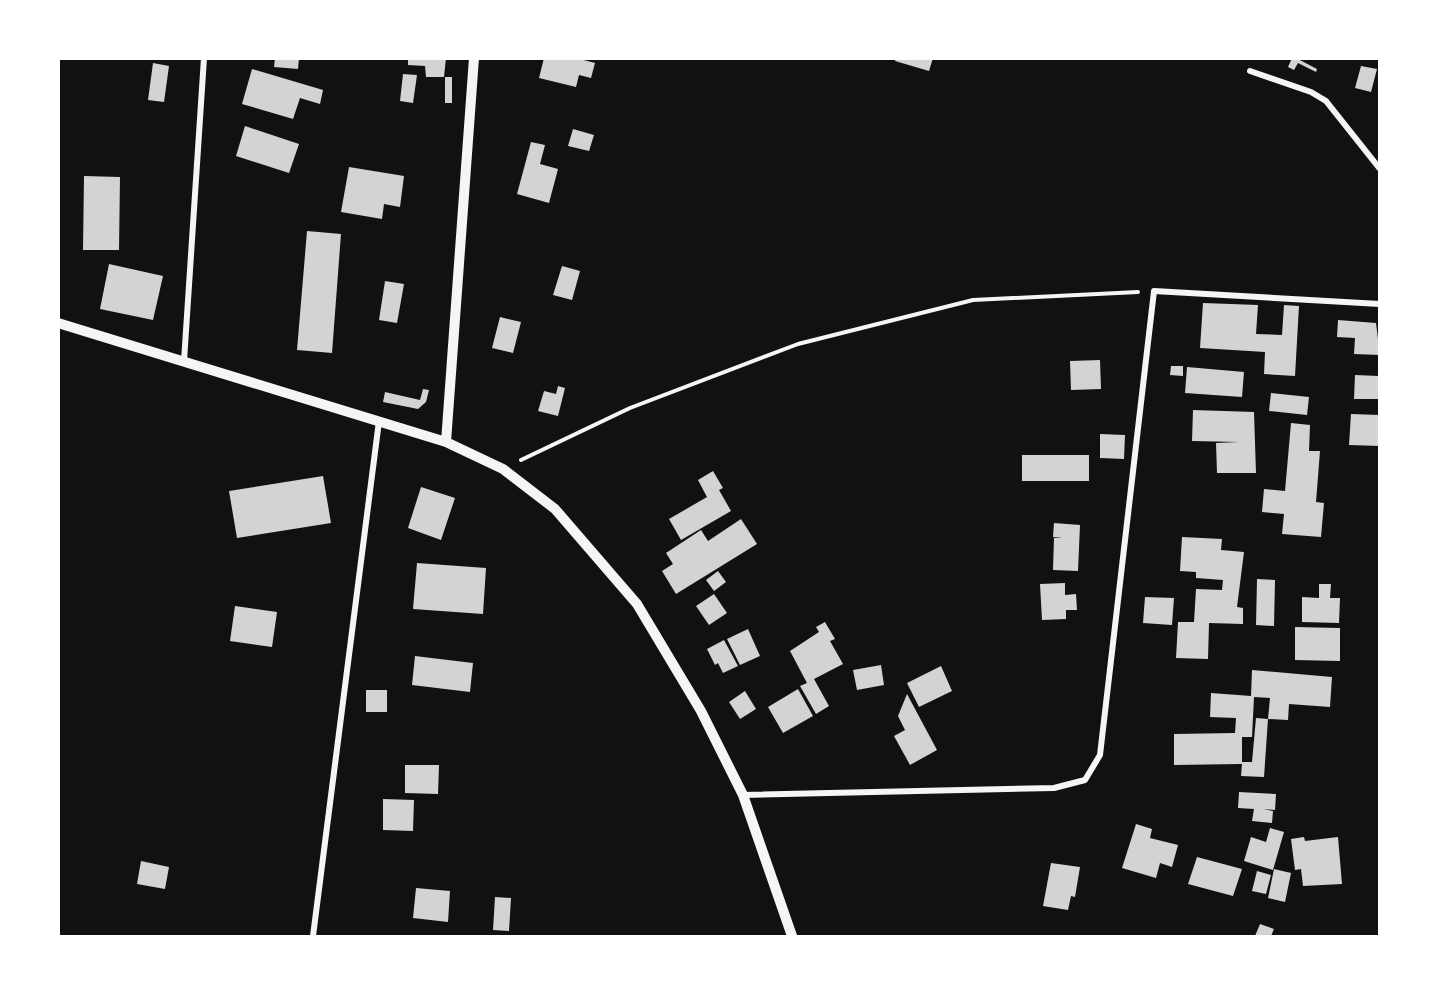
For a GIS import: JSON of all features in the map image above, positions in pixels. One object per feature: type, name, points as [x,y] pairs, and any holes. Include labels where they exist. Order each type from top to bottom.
[{"type":"street","points":[[184,361],[204,58]]},
{"type":"street","points":[[446,442],[474,58]]},
{"type":"street","points":[[1250,71],[1311,92],[1326,101],[1380,169]]},
{"type":"street","points":[[743,795],[1053,788],[1085,780],[1100,755],[1154,291],[1380,304]]},
{"type":"street","points":[[58,323],[446,442],[503,469],[555,508],[638,604],[701,711],[743,795],[792,936]]},
{"type":"street","points":[[313,936],[379,421]]},
{"type":"path","points":[[503,469],[630,408],[798,344],[973,300],[1154,291]]},
{"type":"building","points":[[275,58],[299,58],[298,69],[274,67]]},
{"type":"building","points":[[408,58],[446,58],[444,77],[426,77],[425,66],[408,65]]},
{"type":"building","points":[[544,58],[576,58],[595,63],[591,78],[579,75],[576,87],[539,78]]},
{"type":"building","points":[[896,58],[933,58],[929,71],[895,61]]},
{"type":"building","points":[[1292,58],[1317,69],[1316,72],[1298,63],[1294,70],[1288,67]]},
{"type":"building","points":[[153,63],[169,66],[164,102],[148,100]]},
{"type":"building","points":[[1361,66],[1377,69],[1371,92],[1355,88]]},
{"type":"building","points":[[252,69],[323,90],[320,104],[300,98],[293,119],[242,104]]},
{"type":"building","points":[[403,74],[417,75],[413,103],[400,101]]},
{"type":"building","points":[[445,77],[452,77],[452,103],[445,103]]},
{"type":"building","points":[[245,126],[299,144],[289,173],[236,156]]},
{"type":"building","points":[[573,129],[594,135],[589,151],[568,146]]},
{"type":"building","points":[[531,142],[545,145],[540,164],[558,169],[549,203],[517,194]]},
{"type":"building","points":[[349,167],[404,176],[400,207],[384,204],[382,219],[341,212]]},
{"type":"building","points":[[84,176],[120,177],[119,250],[83,250]]},
{"type":"building","points":[[307,231],[341,234],[332,353],[297,350]]},
{"type":"building","points":[[109,264],[163,276],[153,320],[100,309]]},
{"type":"building","points":[[562,266],[580,271],[572,300],[553,295]]},
{"type":"building","points":[[385,281],[404,284],[397,323],[379,320]]},
{"type":"building","points":[[1203,303],[1258,305],[1256,334],[1282,335],[1284,305],[1299,306],[1295,376],[1264,374],[1265,352],[1200,348]]},
{"type":"building","points":[[500,317],[521,322],[513,353],[492,348]]},
{"type":"building","points":[[1338,320],[1376,323],[1380,355],[1354,354],[1355,338],[1337,337]]},
{"type":"building","points":[[1100,360],[1101,389],[1071,390],[1070,361]]},
{"type":"building","points":[[1171,366],[1183,366],[1183,376],[1170,375]]},
{"type":"building","points":[[1187,367],[1244,372],[1242,397],[1185,393]]},
{"type":"building","points":[[1355,375],[1379,376],[1379,399],[1354,399]]},
{"type":"building","points":[[558,386],[565,388],[558,416],[538,411],[544,391],[556,394]]},
{"type":"building","points":[[423,389],[429,390],[426,402],[418,409],[383,402],[385,392],[420,400]]},
{"type":"building","points":[[1271,393],[1309,397],[1307,415],[1269,411]]},
{"type":"building","points":[[1193,410],[1254,412],[1256,473],[1217,473],[1216,443],[1239,442],[1192,441]]},
{"type":"building","points":[[1351,414],[1380,415],[1380,446],[1349,445]]},
{"type":"building","points":[[1291,423],[1310,425],[1309,451],[1320,451],[1316,502],[1324,503],[1321,537],[1282,534],[1284,514],[1262,512],[1264,489],[1285,491]]},
{"type":"building","points":[[1100,434],[1125,435],[1124,459],[1100,458]]},
{"type":"building","points":[[1022,455],[1089,455],[1089,481],[1022,481]]},
{"type":"building","points":[[713,471],[723,488],[719,490],[731,511],[681,540],[669,519],[707,497],[698,480]]},
{"type":"building","points":[[323,476],[331,523],[237,538],[229,491]]},
{"type":"building","points":[[421,487],[455,498],[441,540],[408,528]]},
{"type":"building","points":[[741,519],[757,544],[676,594],[662,571],[673,564],[666,553],[701,530],[708,541]]},
{"type":"building","points":[[1054,523],[1080,525],[1078,571],[1053,570],[1054,538],[1063,538],[1053,537]]},
{"type":"building","points":[[1182,537],[1222,539],[1221,550],[1244,552],[1237,607],[1243,608],[1243,624],[1209,623],[1208,659],[1176,658],[1178,622],[1194,622],[1196,589],[1222,590],[1223,580],[1196,578],[1196,572],[1180,571]]},
{"type":"building","points":[[417,563],[486,568],[483,614],[413,609]]},
{"type":"building","points":[[718,571],[726,582],[714,591],[706,580]]},
{"type":"building","points":[[1257,579],[1275,580],[1274,626],[1256,625]]},
{"type":"building","points":[[1065,583],[1065,595],[1076,594],[1077,610],[1066,610],[1066,619],[1042,620],[1040,584]]},
{"type":"building","points":[[1319,584],[1331,584],[1330,598],[1340,598],[1339,623],[1302,622],[1302,597],[1319,598]]},
{"type":"building","points":[[714,594],[727,613],[709,625],[696,606]]},
{"type":"building","points":[[1145,597],[1174,598],[1172,625],[1143,623]]},
{"type":"building","points":[[235,606],[277,612],[272,647],[230,641]]},
{"type":"building","points":[[825,622],[835,639],[830,641],[843,664],[814,679],[829,706],[816,714],[800,686],[807,683],[790,651],[819,632],[816,627]]},
{"type":"building","points":[[1295,627],[1340,628],[1340,661],[1295,660]]},
{"type":"building","points":[[748,629],[760,656],[740,665],[727,639]]},
{"type":"building","points":[[724,640],[738,666],[723,673],[718,663],[715,665],[707,649]]},
{"type":"building","points":[[415,656],[473,663],[470,692],[412,685]]},
{"type":"building","points":[[881,665],[884,685],[857,690],[853,670]]},
{"type":"building","points":[[941,666],[952,691],[919,707],[907,683]]},
{"type":"building","points":[[1252,670],[1332,677],[1330,707],[1289,704],[1288,720],[1268,719],[1264,777],[1241,776],[1242,764],[1174,765],[1174,734],[1235,733],[1236,718],[1210,717],[1211,693],[1251,696]],"holes":[[[1254,697],[1270,698],[1268,719],[1256,718],[1252,762],[1242,762],[1242,737],[1252,737]]]},
{"type":"building","points":[[798,689],[813,716],[783,733],[768,707]]},
{"type":"building","points":[[366,690],[387,690],[387,712],[366,712]]},
{"type":"building","points":[[745,691],[756,709],[740,719],[729,702]]},
{"type":"building","points":[[907,694],[937,750],[910,765],[894,736],[905,730],[898,716]]},
{"type":"building","points":[[405,765],[439,765],[438,794],[405,793]]},
{"type":"building","points":[[1239,792],[1276,794],[1275,810],[1263,809],[1273,811],[1272,823],[1252,821],[1254,809],[1238,808]]},
{"type":"building","points":[[383,799],[414,800],[413,831],[383,830]]},
{"type":"building","points":[[1136,824],[1152,829],[1150,838],[1178,845],[1172,867],[1160,863],[1156,878],[1122,868]]},
{"type":"building","points":[[1270,828],[1284,832],[1273,870],[1244,861],[1251,837],[1266,842]]},
{"type":"building","points":[[1304,837],[1305,841],[1338,837],[1342,884],[1303,886],[1301,869],[1295,870],[1291,839]]},
{"type":"building","points":[[1197,857],[1242,869],[1233,896],[1188,884]]},
{"type":"building","points":[[141,861],[169,867],[165,889],[137,884]]},
{"type":"building","points":[[1051,863],[1080,867],[1075,897],[1071,896],[1068,910],[1043,906]]},
{"type":"building","points":[[1274,869],[1291,873],[1285,902],[1268,898]]},
{"type":"building","points":[[1257,871],[1271,875],[1266,894],[1252,891]]},
{"type":"building","points":[[416,888],[450,891],[448,922],[413,918]]},
{"type":"building","points":[[495,897],[511,898],[509,931],[493,930]]},
{"type":"building","points":[[1260,924],[1274,929],[1271,936],[1255,936]]}]
